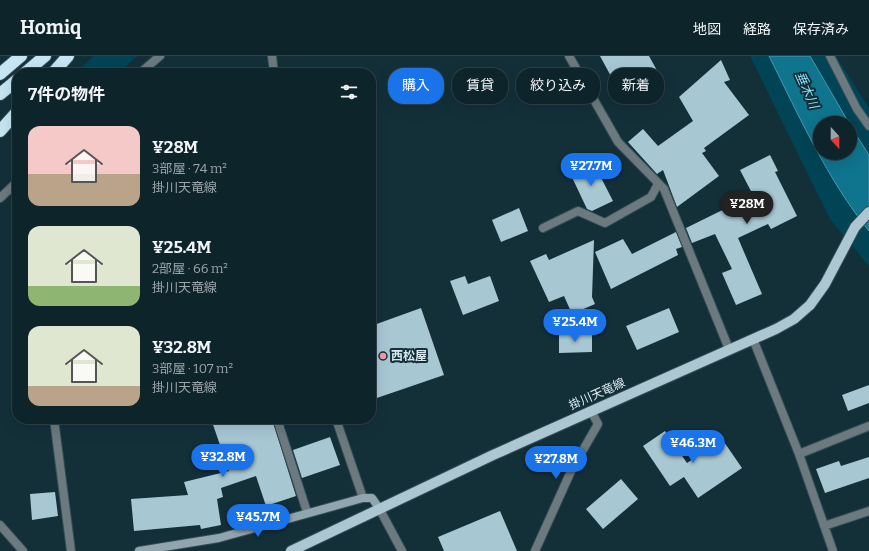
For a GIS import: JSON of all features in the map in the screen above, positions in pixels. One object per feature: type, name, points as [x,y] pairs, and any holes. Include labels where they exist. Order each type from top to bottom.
[{"type":"highway","points":[[0,74],[21,56]]},
{"type":"highway","points":[[31,68],[45,56]]},
{"type":"highway","points":[[57,68],[68,56]]},
{"type":"highway","points":[[0,94],[12,84]]},
{"type":"highway","points":[[0,131],[12,118]]},
{"type":"main road","name":"掛川天竜線","points":[[291,551],[379,508],[794,319],[810,305],[825,284],[855,227],[869,212]]},
{"type":"street","points":[[146,68],[160,56]]},
{"type":"street","points":[[272,56],[273,68]]},
{"type":"street","points":[[569,56],[618,142],[664,189],[729,349]]},
{"type":"street","points":[[830,56],[857,109],[869,126]]},
{"type":"street","points":[[543,228],[578,211],[605,223],[651,198],[658,184]]},
{"type":"street","points":[[0,198],[12,187]]},
{"type":"street","points":[[752,339],[799,454],[833,551]]},
{"type":"street","points":[[535,551],[572,469],[598,424],[591,411]]},
{"type":"street","points":[[55,424],[71,551]]},
{"type":"street","points":[[280,424],[307,512]]},
{"type":"street","points":[[338,424],[363,498]]},
{"type":"street","points":[[799,454],[869,426]]},
{"type":"street","points":[[139,551],[219,538],[307,512],[363,498],[372,498],[402,551]]},
{"type":"street","points":[[824,526],[869,511]]},
{"type":"street","points":[[0,525],[23,551]]},
{"type":"shaded area","points":[[94,56],[137,56],[124,68],[81,68]]},
{"type":"shaded area","points":[[750,56],[836,56],[869,108],[869,266],[830,219]]},
{"type":"water","name":"垂木川","points":[[769,56],[810,56],[845,116],[813,116],[813,144]]},
{"type":"water","points":[[857,136],[869,155],[869,231],[854,211],[822,160],[857,160]]},
{"type":"building","points":[[600,56],[649,56],[656,68],[608,68],[608,71]]},
{"type":"building","points":[[721,60],[730,80],[724,82],[749,115],[704,148],[706,151],[702,153],[719,176],[677,207],[663,170],[657,174],[628,142],[643,129],[658,146],[693,121],[679,97]]},
{"type":"building","points":[[770,155],[778,171],[775,172],[797,216],[771,229],[768,224],[738,238],[762,294],[736,305],[722,273],[732,269],[715,234],[692,243],[686,228],[753,195],[740,170]]},
{"type":"building","points":[[593,162],[613,201],[592,211],[587,209],[570,173]]},
{"type":"building","points":[[519,208],[528,231],[501,242],[492,220]]},
{"type":"building","points":[[676,232],[682,247],[676,249],[678,255],[611,289],[595,252],[623,239],[632,254]]},
{"type":"building","points":[[594,240],[592,297],[595,304],[572,314],[564,296],[549,302],[530,261],[546,254],[549,260]]},
{"type":"building","points":[[465,276],[468,284],[490,276],[499,301],[463,315],[450,281]]},
{"type":"building","points":[[421,308],[444,375],[376,398],[376,324]]},
{"type":"building","points":[[669,308],[679,332],[637,350],[626,326]]},
{"type":"building","points":[[559,333],[592,333],[592,352],[559,353]]},
{"type":"building","points":[[869,385],[869,403],[848,411],[842,395]]},
{"type":"building","points":[[213,424],[274,424],[296,496],[266,506],[256,476],[221,488],[223,497],[217,499],[221,525],[201,529],[200,525],[134,531],[131,499],[188,495],[184,482],[229,471]]},
{"type":"building","points":[[665,431],[687,463],[722,439],[742,468],[698,498],[684,477],[670,486],[643,446]]},
{"type":"building","points":[[330,437],[340,465],[302,478],[293,450]]},
{"type":"building","points":[[869,457],[869,478],[825,493],[816,469],[839,461],[841,466]]},
{"type":"building","points":[[621,479],[638,499],[603,529],[586,509]]},
{"type":"building","points":[[55,492],[58,516],[32,520],[30,494]]},
{"type":"building","points":[[500,511],[517,551],[444,551],[438,537]]},
{"type":"place","name":"西松屋","points":[[383,356]]}]
